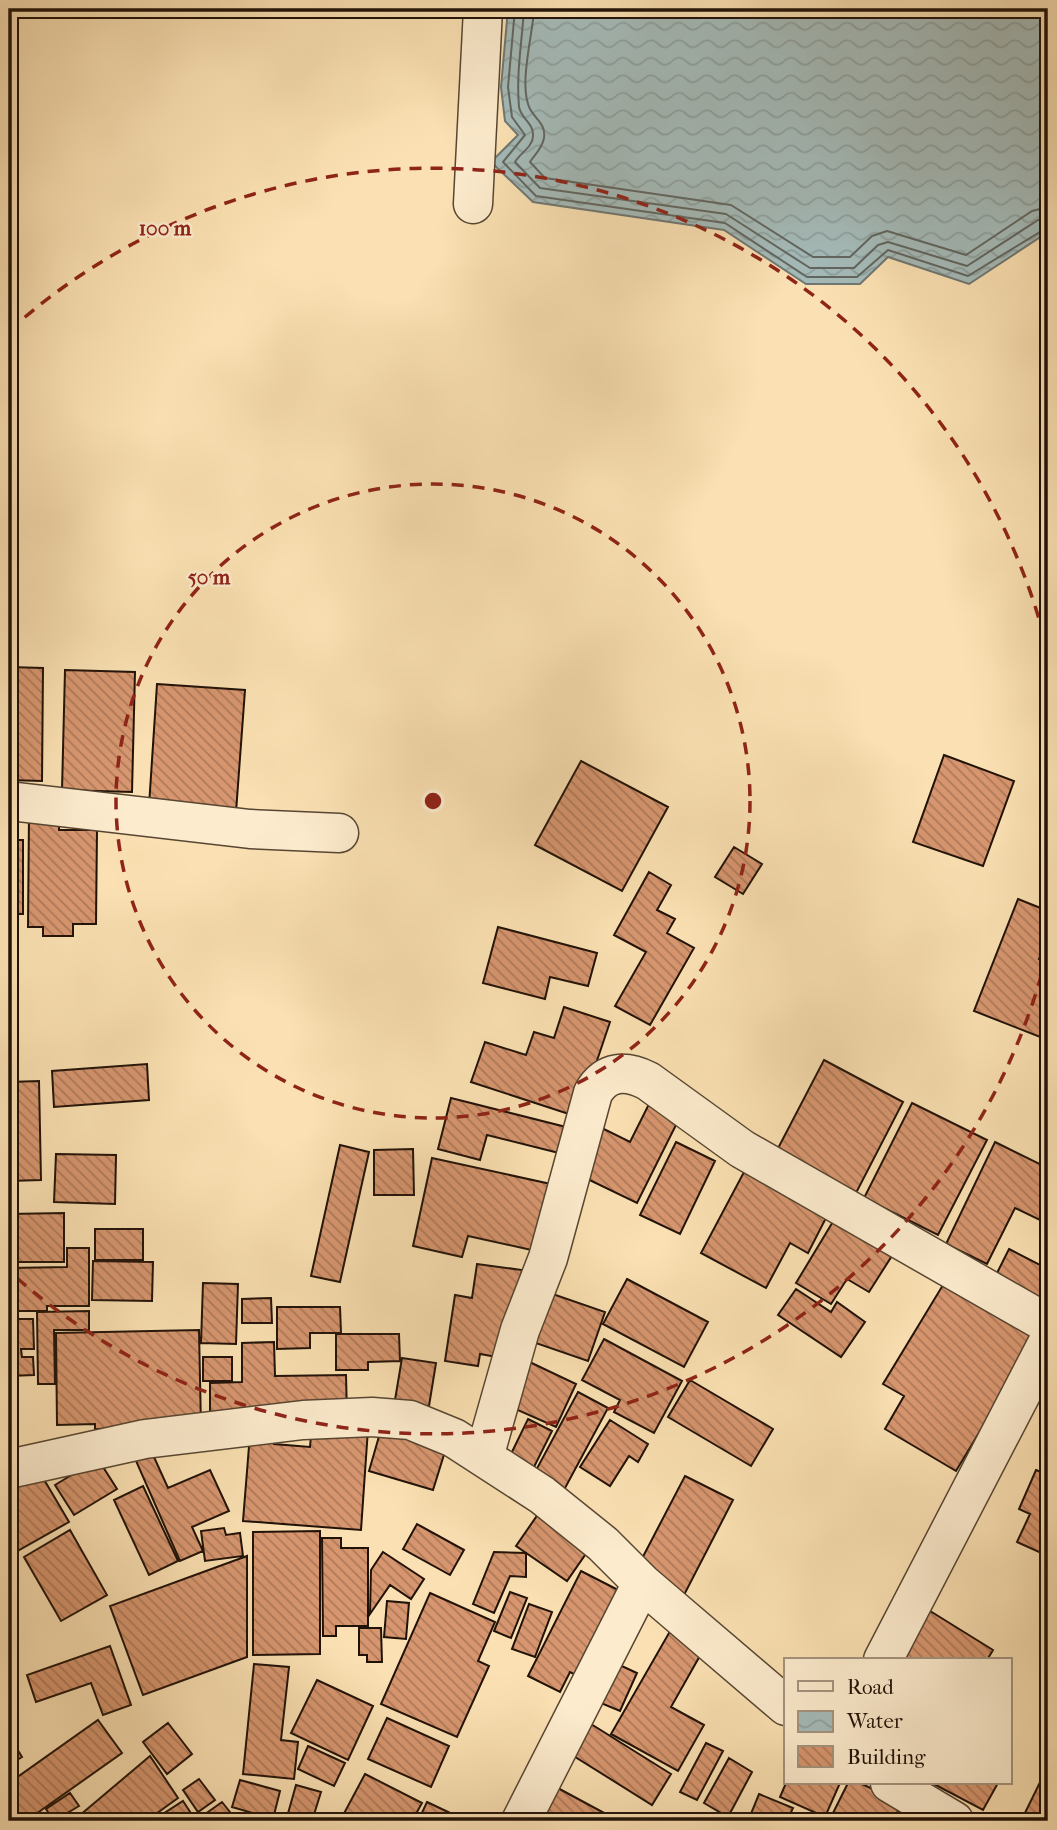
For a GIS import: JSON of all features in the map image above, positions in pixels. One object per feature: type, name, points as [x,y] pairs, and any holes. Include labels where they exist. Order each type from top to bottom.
[{"type":"street","points":[[473,204],[482,9]]},
{"type":"street","points":[[9,801],[250,829],[339,833]]},
{"type":"street","points":[[484,1457],[520,1331],[548,1258],[590,1100],[599,1082],[611,1074],[633,1074],[648,1081],[742,1149],[1048,1324]]},
{"type":"street","points":[[884,1658],[1048,1342]]},
{"type":"street","points":[[9,1469],[145,1439],[303,1420],[372,1417],[410,1420],[454,1438],[542,1495],[603,1544],[642,1583],[784,1704]]},
{"type":"street","points":[[521,1821],[642,1583]]},
{"type":"street","points":[[892,1784],[954,1821]]},
{"type":"water","points":[[508,9],[1048,9],[1048,232],[969,284],[888,257],[860,284],[806,284],[724,230],[533,202],[491,162],[518,135],[505,121],[501,87]]},
{"type":"building","points":[[9,667],[43,668],[42,781],[9,780]]},
{"type":"building","points":[[65,670],[135,672],[132,792],[62,790]]},
{"type":"building","points":[[157,684],[245,690],[236,812],[149,806]]},
{"type":"building","points":[[944,755],[1014,781],[983,866],[913,842]]},
{"type":"building","points":[[581,761],[668,807],[622,891],[535,845]]},
{"type":"building","points":[[29,814],[59,814],[59,830],[97,830],[96,924],[73,924],[73,936],[43,936],[43,927],[28,927]]},
{"type":"building","points":[[9,840],[23,840],[23,914],[9,914]]},
{"type":"building","points":[[734,847],[762,864],[743,894],[715,877]]},
{"type":"building","points":[[649,872],[671,885],[657,910],[675,919],[667,933],[694,948],[650,1025],[615,1006],[646,952],[614,935]]},
{"type":"building","points":[[1018,899],[1048,911],[1048,937],[1039,959],[1048,963],[1048,1040],[974,1011]]},
{"type":"building","points":[[498,927],[597,953],[588,986],[550,977],[545,999],[483,983]]},
{"type":"building","points":[[564,1007],[610,1022],[578,1117],[471,1082],[485,1042],[526,1055],[534,1032],[554,1038]]},
{"type":"building","points":[[824,1060],[903,1102],[855,1195],[775,1154]]},
{"type":"building","points":[[147,1064],[149,1100],[54,1107],[52,1071]]},
{"type":"building","points":[[39,1081],[41,1180],[9,1181],[9,1082]]},
{"type":"building","points":[[451,1098],[570,1128],[563,1154],[487,1135],[480,1160],[438,1149]]},
{"type":"building","points":[[651,1100],[681,1115],[637,1203],[575,1173],[598,1126],[630,1142]]},
{"type":"building","points":[[912,1103],[987,1140],[938,1235],[864,1198]]},
{"type":"building","points":[[676,1142],[715,1161],[680,1234],[640,1215]]},
{"type":"building","points":[[995,1142],[1048,1168],[1048,1213],[1044,1222],[1015,1208],[987,1264],[946,1244]]},
{"type":"building","points":[[340,1145],[369,1152],[340,1282],[311,1276]]},
{"type":"building","points":[[413,1149],[414,1195],[374,1195],[374,1150]]},
{"type":"building","points":[[56,1154],[116,1155],[115,1204],[54,1202]]},
{"type":"building","points":[[432,1158],[560,1186],[545,1253],[468,1236],[462,1257],[413,1246]]},
{"type":"building","points":[[744,1172],[827,1216],[808,1253],[790,1243],[766,1288],[701,1253]]},
{"type":"building","points":[[64,1213],[64,1262],[9,1262],[9,1214]]},
{"type":"building","points":[[837,1215],[895,1251],[869,1292],[847,1279],[831,1304],[796,1283]]},
{"type":"building","points":[[95,1229],[143,1229],[143,1260],[95,1260]]},
{"type":"building","points":[[67,1248],[89,1248],[89,1306],[47,1306],[47,1311],[9,1311],[9,1268],[67,1267]]},
{"type":"building","points":[[1009,1249],[1048,1269],[1048,1304],[995,1277]]},
{"type":"building","points":[[93,1261],[153,1262],[152,1301],[92,1300]]},
{"type":"building","points":[[477,1264],[522,1270],[508,1359],[480,1354],[478,1366],[445,1361],[455,1295],[472,1298]]},
{"type":"building","points":[[627,1279],[708,1322],[684,1367],[603,1324]]},
{"type":"building","points":[[946,1280],[1038,1335],[956,1471],[885,1429],[904,1396],[883,1384]]},
{"type":"building","points":[[203,1283],[238,1284],[236,1344],[201,1343]]},
{"type":"building","points":[[796,1289],[831,1312],[837,1302],[865,1322],[841,1357],[778,1315]]},
{"type":"building","points":[[541,1290],[605,1312],[588,1361],[524,1339]]},
{"type":"building","points":[[271,1298],[272,1323],[242,1323],[242,1299]]},
{"type":"building","points":[[277,1307],[340,1307],[341,1333],[310,1333],[310,1348],[277,1349]]},
{"type":"building","points":[[89,1311],[89,1330],[54,1330],[55,1384],[38,1384],[37,1312]]},
{"type":"building","points":[[9,1319],[33,1319],[34,1349],[21,1349],[22,1357],[33,1357],[34,1375],[9,1376]]},
{"type":"building","points":[[199,1330],[201,1427],[95,1429],[95,1424],[57,1425],[56,1333]]},
{"type":"building","points":[[336,1334],[399,1334],[400,1361],[368,1362],[368,1370],[336,1370]]},
{"type":"building","points":[[604,1339],[682,1381],[654,1433],[614,1412],[620,1400],[582,1380]]},
{"type":"building","points":[[274,1342],[275,1376],[346,1375],[347,1415],[210,1417],[210,1383],[242,1382],[242,1343]]},
{"type":"building","points":[[203,1357],[232,1357],[232,1381],[203,1381]]},
{"type":"building","points":[[519,1357],[576,1384],[556,1427],[513,1408]]},
{"type":"building","points":[[402,1358],[436,1363],[428,1412],[394,1406]]},
{"type":"building","points":[[690,1380],[773,1429],[751,1466],[668,1417]]},
{"type":"building","points":[[578,1392],[608,1408],[564,1490],[534,1474]]},
{"type":"building","points":[[528,1419],[552,1431],[533,1469],[509,1458]]},
{"type":"building","points":[[610,1420],[648,1444],[638,1462],[629,1456],[610,1486],[580,1467]]},
{"type":"building","points":[[312,1424],[368,1429],[361,1530],[243,1521],[250,1434],[275,1436],[274,1444],[310,1447]]},
{"type":"building","points":[[382,1426],[447,1445],[433,1490],[369,1471]]},
{"type":"building","points":[[149,1446],[168,1488],[210,1470],[229,1511],[192,1527],[203,1551],[180,1561],[133,1454]]},
{"type":"building","points":[[98,1459],[117,1489],[74,1515],[55,1485]]},
{"type":"building","points":[[1036,1470],[1048,1475],[1048,1556],[1017,1542],[1030,1514],[1019,1509]]},
{"type":"building","points":[[39,1471],[69,1522],[12,1554],[9,1548],[9,1489]]},
{"type":"building","points":[[685,1476],[733,1500],[684,1595],[636,1570]]},
{"type":"building","points":[[143,1486],[178,1561],[149,1575],[114,1500]]},
{"type":"building","points":[[543,1507],[594,1542],[567,1581],[516,1546]]},
{"type":"building","points":[[417,1524],[464,1550],[450,1575],[403,1549]]},
{"type":"building","points":[[224,1528],[226,1535],[240,1533],[243,1556],[205,1561],[201,1531]]},
{"type":"building","points":[[70,1530],[107,1595],[61,1621],[24,1557]]},
{"type":"building","points":[[320,1531],[320,1654],[253,1655],[253,1532]]},
{"type":"building","points":[[322,1538],[341,1538],[341,1548],[368,1548],[368,1626],[336,1626],[336,1636],[323,1636]]},
{"type":"building","points":[[383,1552],[424,1579],[411,1599],[390,1585],[370,1614],[371,1570]]},
{"type":"building","points":[[494,1552],[526,1553],[526,1577],[510,1576],[494,1613],[473,1604]]},
{"type":"building","points":[[247,1556],[247,1657],[143,1695],[110,1606]]},
{"type":"building","points":[[581,1571],[624,1593],[582,1678],[570,1672],[560,1692],[528,1676]]},
{"type":"building","points":[[510,1592],[527,1598],[511,1638],[494,1631]]},
{"type":"building","points":[[430,1593],[495,1622],[478,1661],[489,1666],[457,1737],[381,1704]]},
{"type":"building","points":[[387,1601],[409,1603],[406,1639],[384,1637]]},
{"type":"building","points":[[529,1604],[552,1612],[535,1657],[512,1649]]},
{"type":"building","points":[[922,1606],[993,1650],[988,1658],[900,1658]]},
{"type":"building","points":[[673,1626],[706,1645],[671,1707],[704,1725],[678,1771],[611,1734]]},
{"type":"building","points":[[359,1628],[381,1628],[382,1662],[367,1662],[367,1655],[359,1655]]},
{"type":"building","points":[[110,1646],[131,1705],[103,1715],[91,1683],[36,1702],[27,1675]]},
{"type":"building","points":[[613,1662],[637,1673],[620,1711],[596,1701]]},
{"type":"building","points":[[254,1664],[289,1667],[281,1740],[298,1742],[294,1779],[243,1774]]},
{"type":"building","points":[[317,1680],[373,1706],[348,1760],[291,1733]]},
{"type":"building","points":[[387,1718],[449,1746],[431,1787],[368,1759]]},
{"type":"building","points":[[583,1719],[671,1774],[652,1805],[564,1750]]},
{"type":"building","points":[[98,1720],[122,1753],[26,1821],[9,1821],[9,1783]]},
{"type":"building","points":[[168,1723],[192,1754],[167,1774],[143,1742]]},
{"type":"building","points":[[9,1736],[22,1757],[9,1765]]},
{"type":"building","points":[[706,1743],[723,1751],[697,1800],[680,1792]]},
{"type":"building","points":[[308,1746],[345,1763],[334,1786],[298,1769]]},
{"type":"building","points":[[150,1756],[178,1798],[146,1821],[73,1821]]},
{"type":"building","points":[[729,1758],[752,1772],[728,1817],[704,1803]]},
{"type":"building","points":[[1048,1766],[1048,1821],[1021,1821]]},
{"type":"building","points":[[365,1774],[422,1803],[412,1821],[340,1821]]},
{"type":"building","points":[[199,1779],[215,1800],[198,1812],[183,1790]]},
{"type":"building","points":[[240,1780],[280,1791],[273,1819],[232,1807]]},
{"type":"building","points":[[786,1784],[840,1784],[825,1817],[780,1797]]},
{"type":"building","points":[[848,1784],[862,1784],[902,1803],[893,1821],[829,1821]]},
{"type":"building","points":[[934,1784],[997,1784],[983,1810]]},
{"type":"building","points":[[296,1785],[321,1792],[312,1821],[287,1817]]},
{"type":"building","points":[[554,1786],[619,1821],[547,1821],[537,1816]]},
{"type":"building","points":[[70,1793],[79,1806],[54,1821],[46,1809]]},
{"type":"building","points":[[759,1794],[793,1808],[787,1821],[748,1821]]},
{"type":"building","points":[[183,1801],[196,1821],[152,1821]]},
{"type":"building","points":[[222,1802],[237,1821],[204,1821],[201,1817]]},
{"type":"building","points":[[427,1802],[467,1821],[418,1821]]}]
